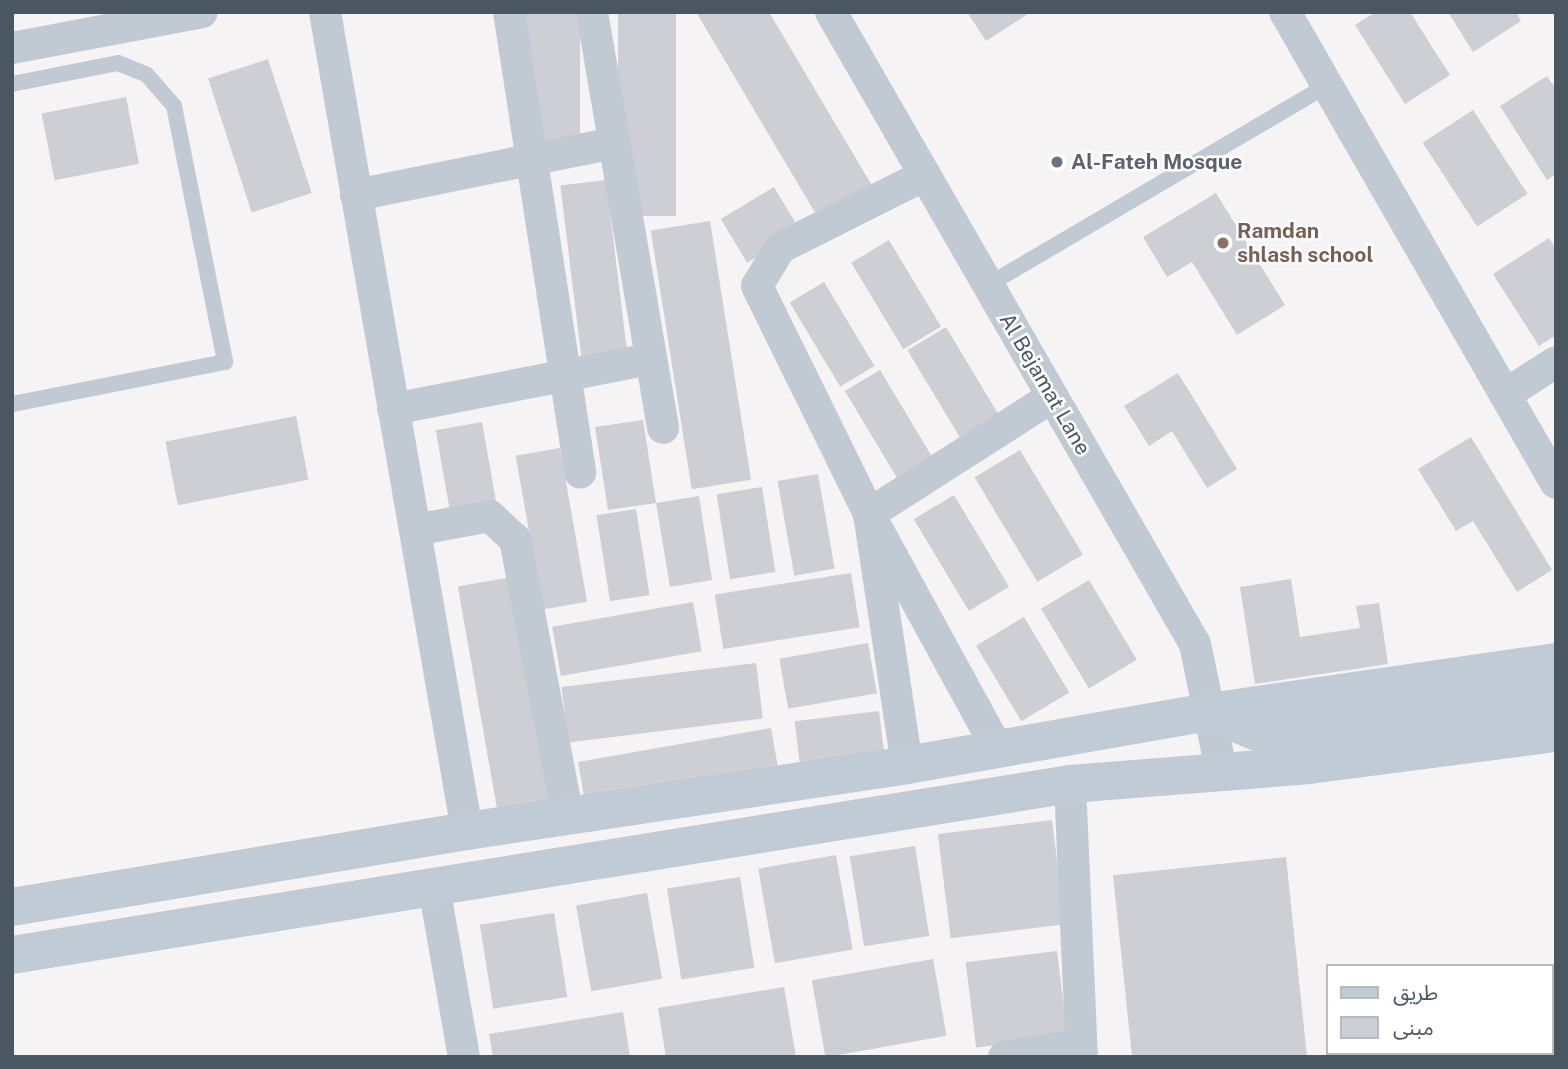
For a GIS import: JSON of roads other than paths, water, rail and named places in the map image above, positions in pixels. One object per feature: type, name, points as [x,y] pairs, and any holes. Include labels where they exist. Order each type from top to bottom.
[{"type":"main road","points":[[12,907],[467,831],[907,765],[996,746],[1209,712],[1556,662]]},
{"type":"main road","points":[[1209,712],[1274,739],[1556,699]]},
{"type":"main road","points":[[12,955],[1070,785],[1220,769],[1309,765],[1556,733]]},
{"type":"street","points":[[12,48],[202,12]]},
{"type":"street","points":[[324,12],[467,831]]},
{"type":"street","points":[[509,12],[580,473]]},
{"type":"street","points":[[592,12],[663,428]]},
{"type":"street","name":"Al Bejamat Lane","points":[[831,12],[1195,644],[1220,769]]},
{"type":"street","points":[[1285,12],[1556,483]]},
{"type":"street","points":[[356,195],[614,143]]},
{"type":"street","points":[[925,175],[780,248],[757,286],[869,514],[996,746]]},
{"type":"street","points":[[393,409],[651,359]]},
{"type":"street","points":[[1506,394],[1556,362]]},
{"type":"street","points":[[869,514],[1052,397]]},
{"type":"street","points":[[869,514],[907,765]]},
{"type":"street","points":[[415,530],[490,516],[502,523],[515,539],[568,816]]},
{"type":"street","points":[[1004,1057],[1082,1051],[1070,785]]},
{"type":"street","points":[[434,887],[464,1057]]},
{"type":"lane","points":[[12,84],[118,63],[147,75],[174,106],[225,362],[12,404]]},
{"type":"lane","points":[[988,285],[1327,85]]},
{"type":"place","name":"Al-Fateh Mosque","points":[[1057,162]]},
{"type":"place","name":"Ramdan shlash school","points":[[1223,243]]}]
